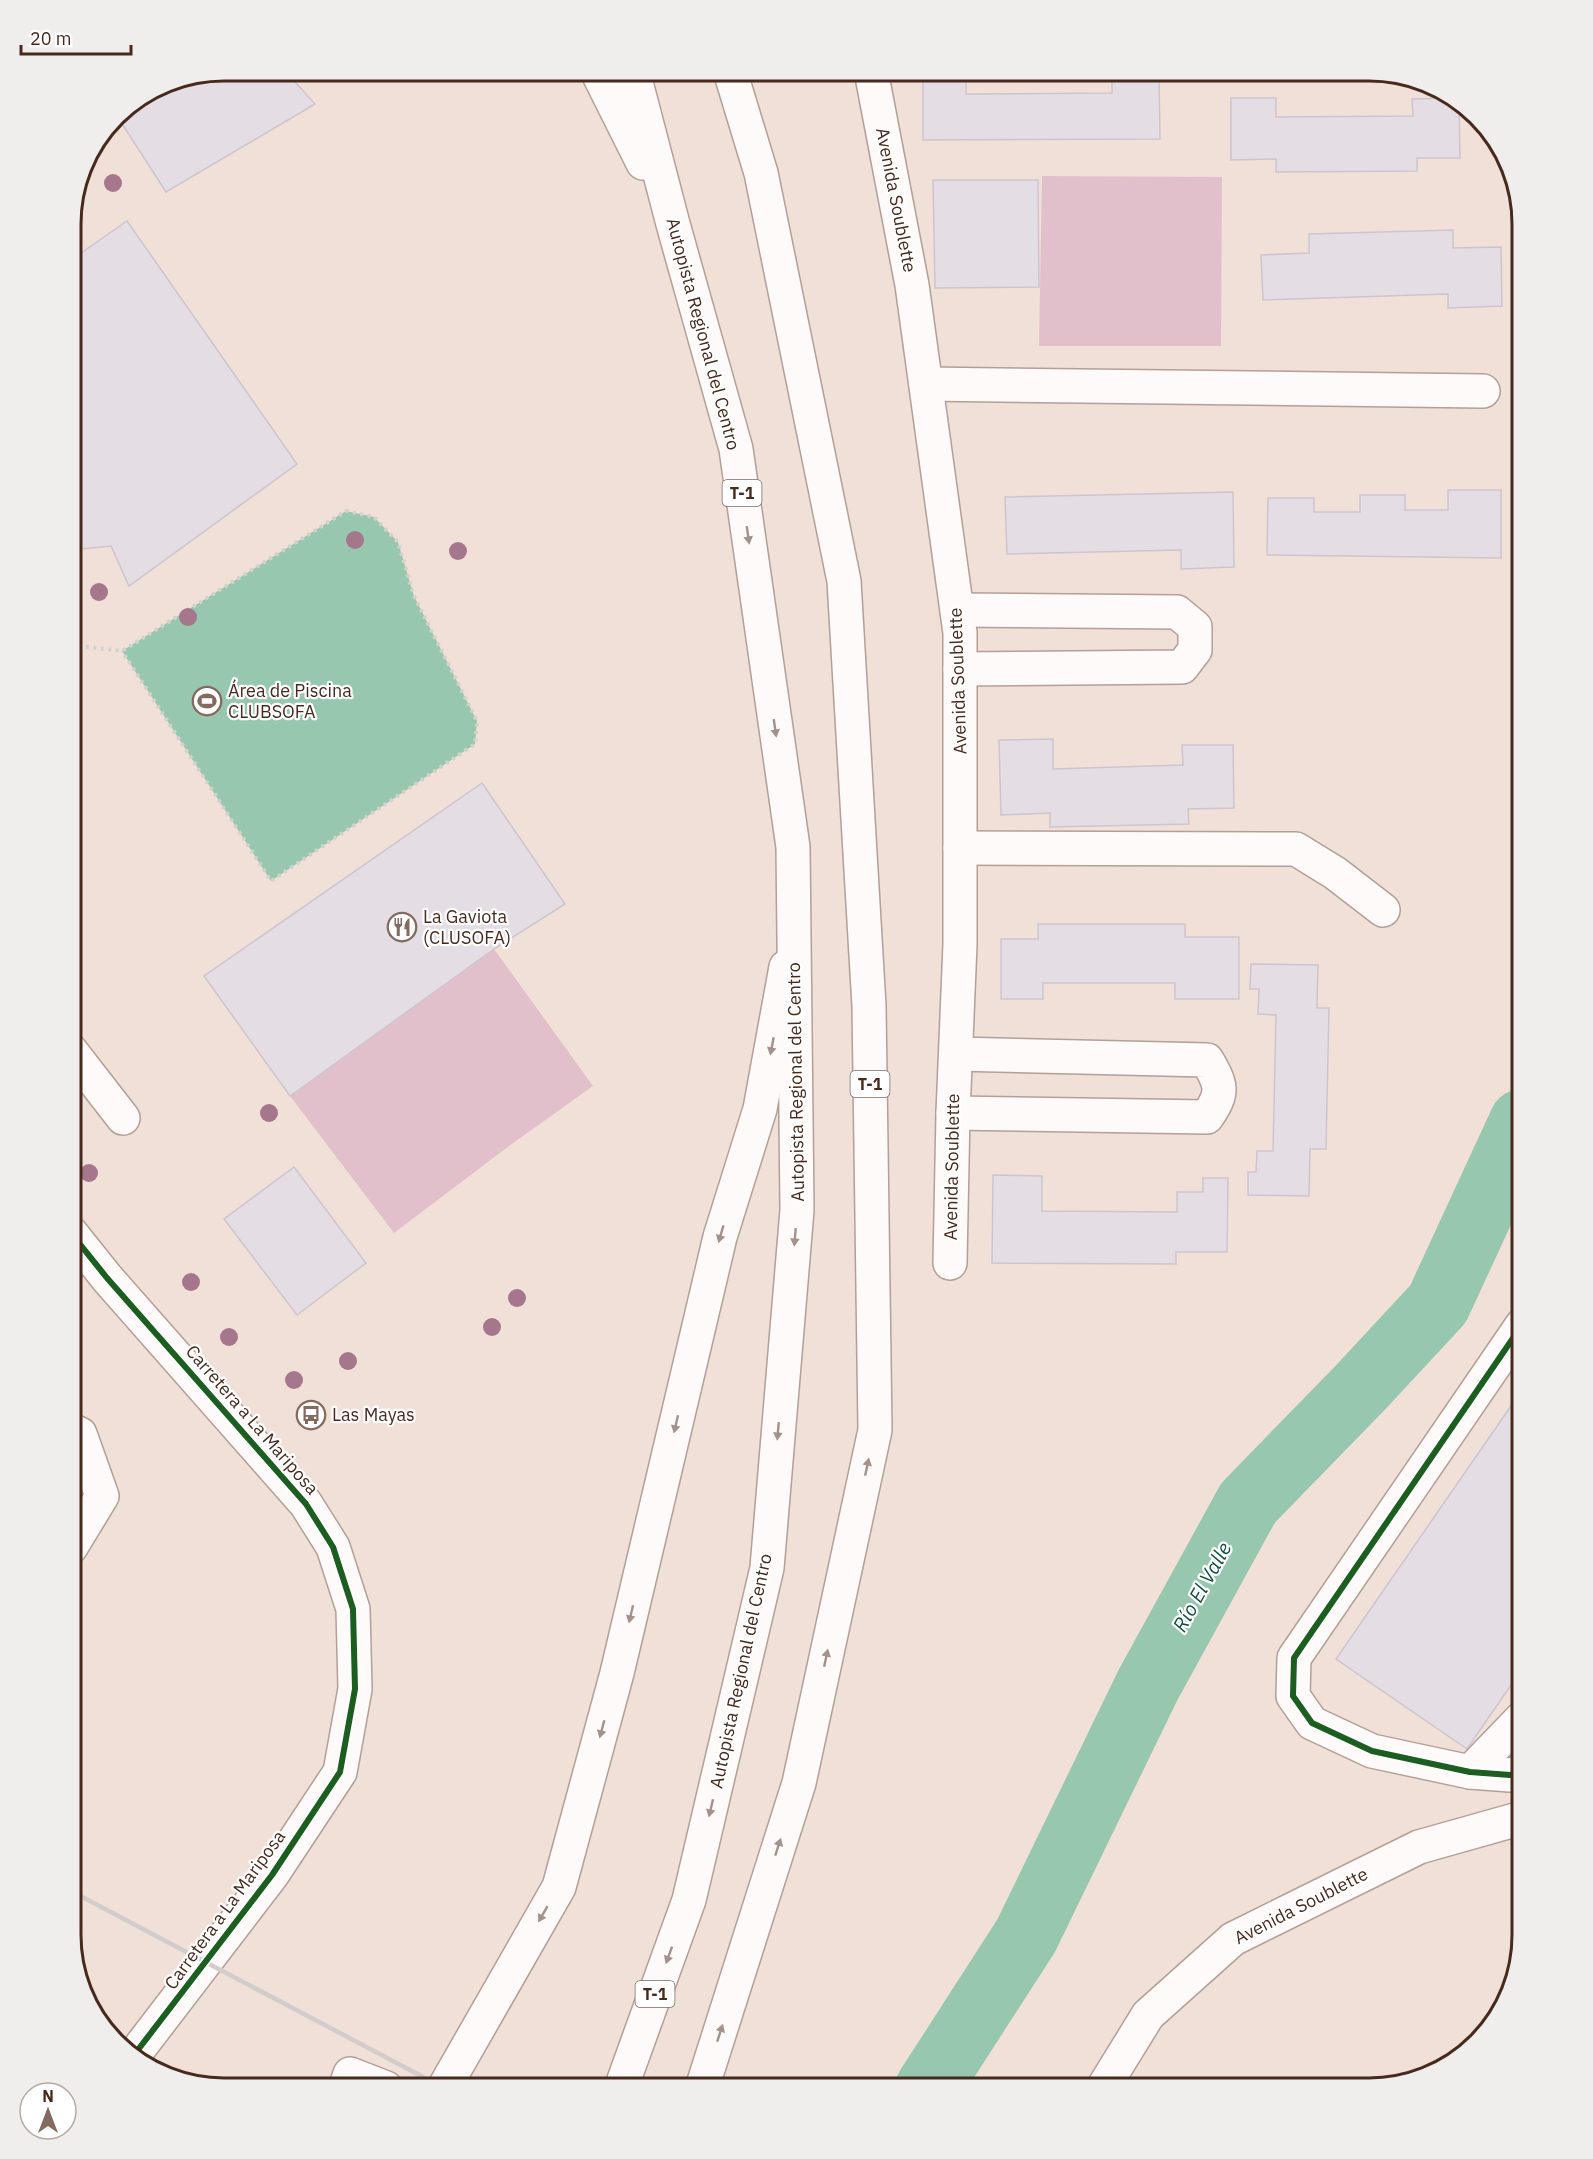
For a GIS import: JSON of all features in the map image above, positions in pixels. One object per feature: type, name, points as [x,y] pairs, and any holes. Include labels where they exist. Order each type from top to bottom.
[{"type":"main road","points":[[602,81],[673,224]]},
{"type":"main road","name":"Autopista Regional del Centro","points":[[625,2078],[689,1900],[767,1568],[797,1210],[793,847],[736,449],[636,81]]},
{"type":"main road","name":"T-1","points":[[705,2078],[799,1783],[875,1430],[869,1006],[844,581],[761,172],[733,81]]},
{"type":"main road","name":"Avenida Soublette","points":[[873,81],[912,285],[960,633],[960,944],[950,1263]]},
{"type":"main road","points":[[926,384],[1483,391]]},
{"type":"main road","points":[[957,610],[1177,612],[1195,627],[1195,650],[1182,667],[960,669]]},
{"type":"main road","points":[[960,848],[1296,849],[1335,873],[1383,910]]},
{"type":"main road","points":[[450,2078],[559,1887],[618,1673],[720,1237],[760,1109],[794,927]]},
{"type":"main road","points":[[953,1113],[1208,1117],[1219,1100],[1219,1080],[1208,1060],[956,1054]]},
{"type":"main road","points":[[81,1064],[123,1118]]},
{"type":"main road","name":"Carretera a La Mariposa","points":[[81,1246],[306,1504],[333,1547],[353,1609],[355,1689],[340,1772],[272,1875],[139,2049]]},
{"type":"main road","points":[[1512,1340],[1294,1658],[1293,1696],[1312,1723],[1372,1751],[1470,1772],[1512,1774]]},
{"type":"main road","points":[[81,1437],[102,1496],[81,1531]]},
{"type":"main road","points":[[1470,1772],[1512,1728]]},
{"type":"main road","name":"Avenida Soublette","points":[[1108,2078],[1148,2015],[1233,1939],[1419,1847],[1512,1821]]},
{"type":"main road","points":[[349,2078],[350,2074],[360,2078]]},
{"type":"path","points":[[81,646],[122,651],[346,511],[374,517],[398,542],[414,597],[477,721],[475,744],[271,881],[122,651]]},
{"type":"shaded area","points":[[1042,176],[1222,177],[1221,346],[1039,346]]},
{"type":"shaded area","name":"Área de Piscina CLUBSOFA","points":[[346,511],[374,517],[398,542],[414,596],[477,721],[475,744],[271,881],[122,651]]},
{"type":"shaded area","points":[[494,949],[593,1086],[394,1233],[290,1096]]},
{"type":"building","points":[[224,81],[294,81],[315,104],[166,192],[122,124],[145,105],[169,92],[187,86]]},
{"type":"building","points":[[923,81],[966,81],[966,94],[1112,93],[1112,81],[1159,81],[1160,139],[923,140]]},
{"type":"building","points":[[1231,98],[1276,98],[1276,117],[1413,116],[1412,99],[1437,98],[1459,114],[1460,158],[1417,158],[1417,171],[1276,172],[1276,159],[1231,160]]},
{"type":"building","points":[[933,180],[1038,180],[1039,287],[935,288]]},
{"type":"building","points":[[127,221],[297,464],[129,586],[111,546],[81,549],[81,253]]},
{"type":"building","points":[[1453,230],[1453,248],[1501,247],[1502,306],[1448,308],[1448,294],[1263,300],[1261,255],[1309,253],[1309,234]]},
{"type":"building","points":[[1448,490],[1501,490],[1501,558],[1267,555],[1268,498],[1314,498],[1314,512],[1360,512],[1360,495],[1405,495],[1405,510],[1448,510]]},
{"type":"building","points":[[1233,492],[1234,567],[1181,569],[1181,550],[1007,554],[1005,497]]},
{"type":"building","points":[[1053,739],[1053,769],[1183,765],[1182,745],[1233,745],[1234,808],[1188,809],[1189,824],[1050,827],[1050,813],[1001,815],[999,740]]},
{"type":"building","name":"La Gaviota (CLUSOFA)","points":[[482,783],[565,904],[494,949],[290,1096],[204,976]]},
{"type":"building","points":[[1038,924],[1185,924],[1185,937],[1239,937],[1239,999],[1175,999],[1175,983],[1043,983],[1043,999],[1001,999],[1001,939],[1038,939]]},
{"type":"building","points":[[1251,964],[1318,965],[1317,1008],[1329,1008],[1326,1149],[1310,1149],[1309,1196],[1248,1195],[1248,1172],[1256,1172],[1257,1151],[1273,1151],[1276,1015],[1258,1014],[1259,989],[1250,989]]},
{"type":"building","points":[[294,1167],[366,1263],[297,1315],[224,1219]]},
{"type":"building","points":[[993,1175],[1042,1176],[1042,1211],[1177,1212],[1177,1192],[1203,1192],[1203,1178],[1228,1178],[1227,1252],[1176,1252],[1176,1264],[992,1263]]},
{"type":"building","points":[[1512,1404],[1512,1684],[1467,1749],[1336,1659]]},
{"type":"waterway","name":"Río El Valle","points":[[934,2078],[1026,1936],[1148,1685],[1248,1503],[1438,1304],[1512,1144]]},
{"type":"railway","points":[[81,1896],[425,2078]]},
{"type":"cycle path","points":[[81,1246],[306,1504],[333,1547],[353,1609],[355,1689],[340,1772],[272,1875],[139,2049]]},
{"type":"cycle path","points":[[1512,1340],[1294,1658],[1293,1696],[1312,1723],[1372,1751],[1470,1772],[1512,1774]]},
{"type":"place","name":"Área de Piscina CLUBSOFA","points":[[207,701]]},
{"type":"place","name":"La Gaviota (CLUSOFA)","points":[[402,927]]},
{"type":"place","name":"Las Mayas","points":[[311,1415]]}]
